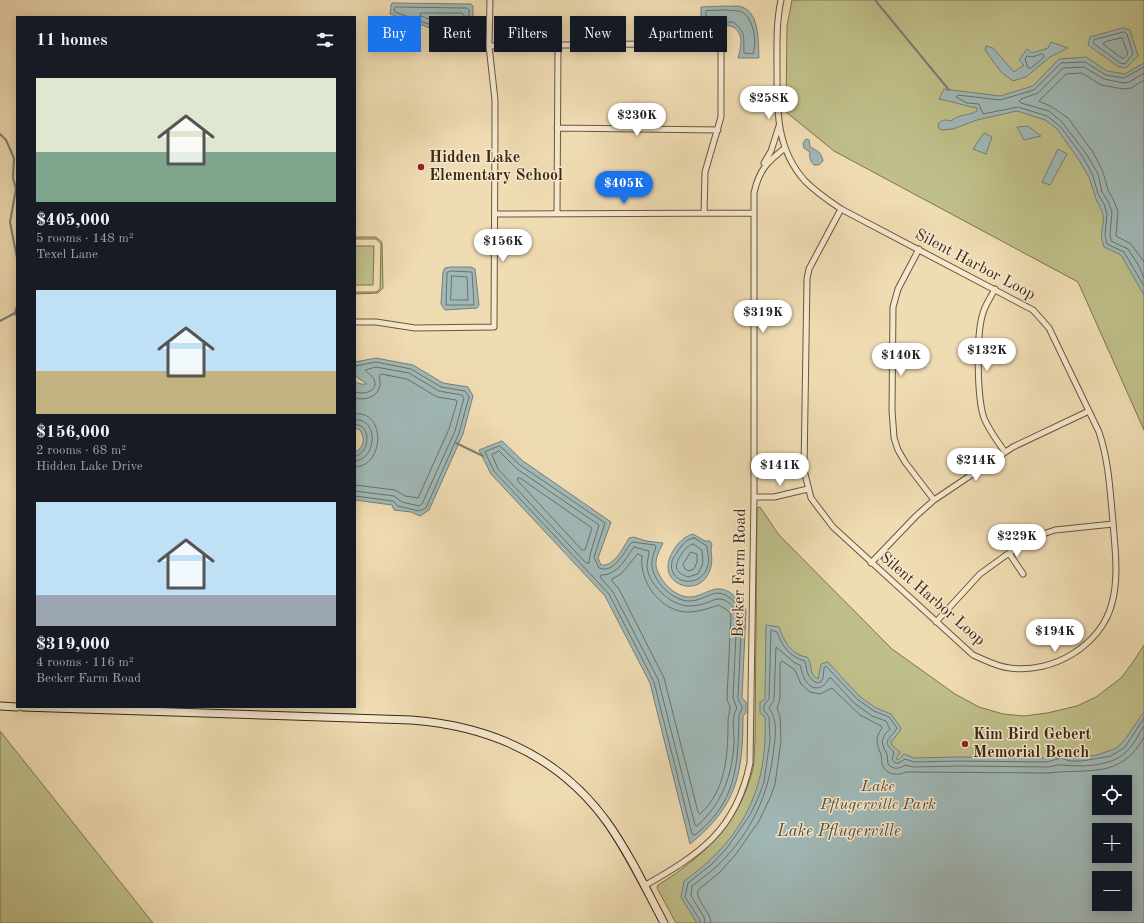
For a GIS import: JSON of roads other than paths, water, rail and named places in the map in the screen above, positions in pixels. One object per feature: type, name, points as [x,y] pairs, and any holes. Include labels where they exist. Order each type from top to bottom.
[{"type":"street","points":[[356,322],[376,322],[415,328],[494,327],[495,114],[489,46],[490,0]]},
{"type":"street","name":"Silent Harbor Loop","points":[[781,0],[777,26],[777,114],[785,148],[797,171],[818,193],[841,209],[1033,310],[1050,328],[1101,438],[1108,462],[1117,570],[1112,605],[1104,622],[1094,635],[1082,648],[1066,657],[1045,666],[1010,668],[989,662],[973,655],[871,563],[833,527],[817,508],[808,489],[804,470],[807,279],[809,269],[841,209]]},
{"type":"street","points":[[562,45],[721,43],[721,117],[705,172],[704,213]]},
{"type":"street","points":[[489,46],[494,46]]},
{"type":"street","points":[[557,213],[558,52]]},
{"type":"street","points":[[761,170],[771,151],[779,125]]},
{"type":"street","points":[[557,128],[718,130]]},
{"type":"street","name":"Becker Farm Road","points":[[644,886],[686,861],[708,844],[729,817],[743,790],[747,776],[751,751],[754,497],[754,193],[761,170],[771,159],[785,148]]},
{"type":"street","points":[[495,214],[754,213]]},
{"type":"street","points":[[919,249],[898,289],[893,308],[893,427],[898,450],[904,462],[934,500]]},
{"type":"street","points":[[995,289],[983,312],[979,329],[979,396],[984,418],[1005,452]]},
{"type":"street","points":[[871,563],[916,516],[934,500],[1005,452],[1026,440],[1089,411]]},
{"type":"street","points":[[754,497],[774,497],[808,489]]},
{"type":"street","points":[[936,622],[980,574],[1009,553],[1040,535],[1056,530],[1113,524]]},
{"type":"street","points":[[1009,553],[1023,574]]},
{"type":"street","points":[[0,706],[16,707]]},
{"type":"street","points":[[53,708],[411,720],[436,722],[468,728],[491,735],[527,752],[566,779],[592,804],[606,822],[664,923]]},
{"type":"water","points":[[392,3],[471,4],[473,6],[473,16],[429,16],[429,28],[421,25],[421,16],[396,16],[390,14]]},
{"type":"water","points":[[739,6],[748,10],[752,15],[757,29],[759,58],[738,58],[741,39],[736,29],[727,26],[727,16],[701,16],[701,7]]},
{"type":"water","points":[[1123,28],[1130,30],[1138,56],[1126,68],[1119,67],[1088,45],[1090,37]]},
{"type":"water","points":[[1051,42],[1068,48],[1050,57],[1026,77],[1013,81],[1001,72],[985,50],[986,46],[993,48],[1014,72],[1024,65],[1019,60],[1027,49],[1032,53],[1048,48]]},
{"type":"water","points":[[1086,57],[1107,71],[1125,74],[1144,63],[1144,295],[1121,255],[1104,247],[1102,242],[1103,215],[1089,177],[1057,129],[1045,120],[1017,111],[977,120],[953,129],[941,130],[938,127],[939,123],[942,121],[951,121],[957,117],[977,111],[977,108],[939,99],[944,89],[1000,96],[1033,86],[1059,59]]},
{"type":"water","points":[[1028,126],[1041,136],[1024,140],[1017,127]]},
{"type":"water","points":[[984,133],[992,137],[986,154],[973,149]]},
{"type":"water","points":[[806,139],[809,140],[810,147],[821,155],[823,161],[819,165],[814,165],[810,159],[810,152],[804,148],[803,143]]},
{"type":"water","points":[[1058,149],[1067,154],[1050,185],[1042,182]]},
{"type":"water","points":[[471,267],[475,269],[479,305],[477,308],[445,310],[441,304],[443,272],[445,268]]},
{"type":"water","points":[[376,358],[413,365],[443,383],[468,387],[473,396],[463,434],[429,510],[420,516],[411,512],[394,510],[392,505],[356,500],[356,451],[361,447],[363,438],[359,429],[356,429],[356,382],[367,384],[356,377],[356,362]]},
{"type":"water","points":[[502,441],[523,461],[611,522],[598,558],[601,565],[606,565],[614,560],[629,538],[634,537],[646,541],[663,543],[657,557],[656,566],[660,576],[667,586],[682,596],[687,597],[717,589],[726,590],[734,595],[746,610],[742,698],[746,702],[746,713],[743,716],[743,737],[739,772],[734,788],[718,816],[706,830],[690,844],[650,683],[605,596],[491,474],[479,450]]},
{"type":"water","points":[[693,534],[705,541],[710,541],[712,544],[712,562],[710,571],[701,583],[694,586],[686,586],[678,583],[672,578],[668,571],[668,562],[679,543],[686,537]]},
{"type":"water","name":"Lake Pflugerville","points":[[766,625],[779,627],[783,637],[792,650],[801,656],[807,657],[815,677],[818,679],[821,664],[828,662],[859,696],[876,708],[891,714],[901,728],[891,742],[892,745],[900,752],[896,759],[898,760],[904,754],[914,758],[1047,758],[1056,757],[1060,754],[1070,757],[1097,755],[1117,748],[1126,738],[1144,712],[1144,923],[697,923],[681,897],[684,881],[705,865],[722,848],[736,830],[748,810],[762,767],[765,743],[765,717],[760,713],[760,702],[765,699]]},
{"type":"waterway","points":[[875,0],[949,90]]},
{"type":"waterway","points":[[0,134],[6,140],[14,158],[13,178],[16,189]]},
{"type":"waterway","points":[[16,189],[10,222],[16,253]]},
{"type":"waterway","points":[[16,310],[16,314]]},
{"type":"waterway","points":[[0,321],[15,313]]},
{"type":"waterway","points":[[456,443],[483,456]]},
{"type":"place","name":"Hidden Lake Elementary School","points":[[421,167]]},
{"type":"place","name":"Kim Bird Gebert Memorial Bench","points":[[965,744]]},
{"type":"park label","name":"Lake Pflugerville Park","points":[[878,796]]}]
